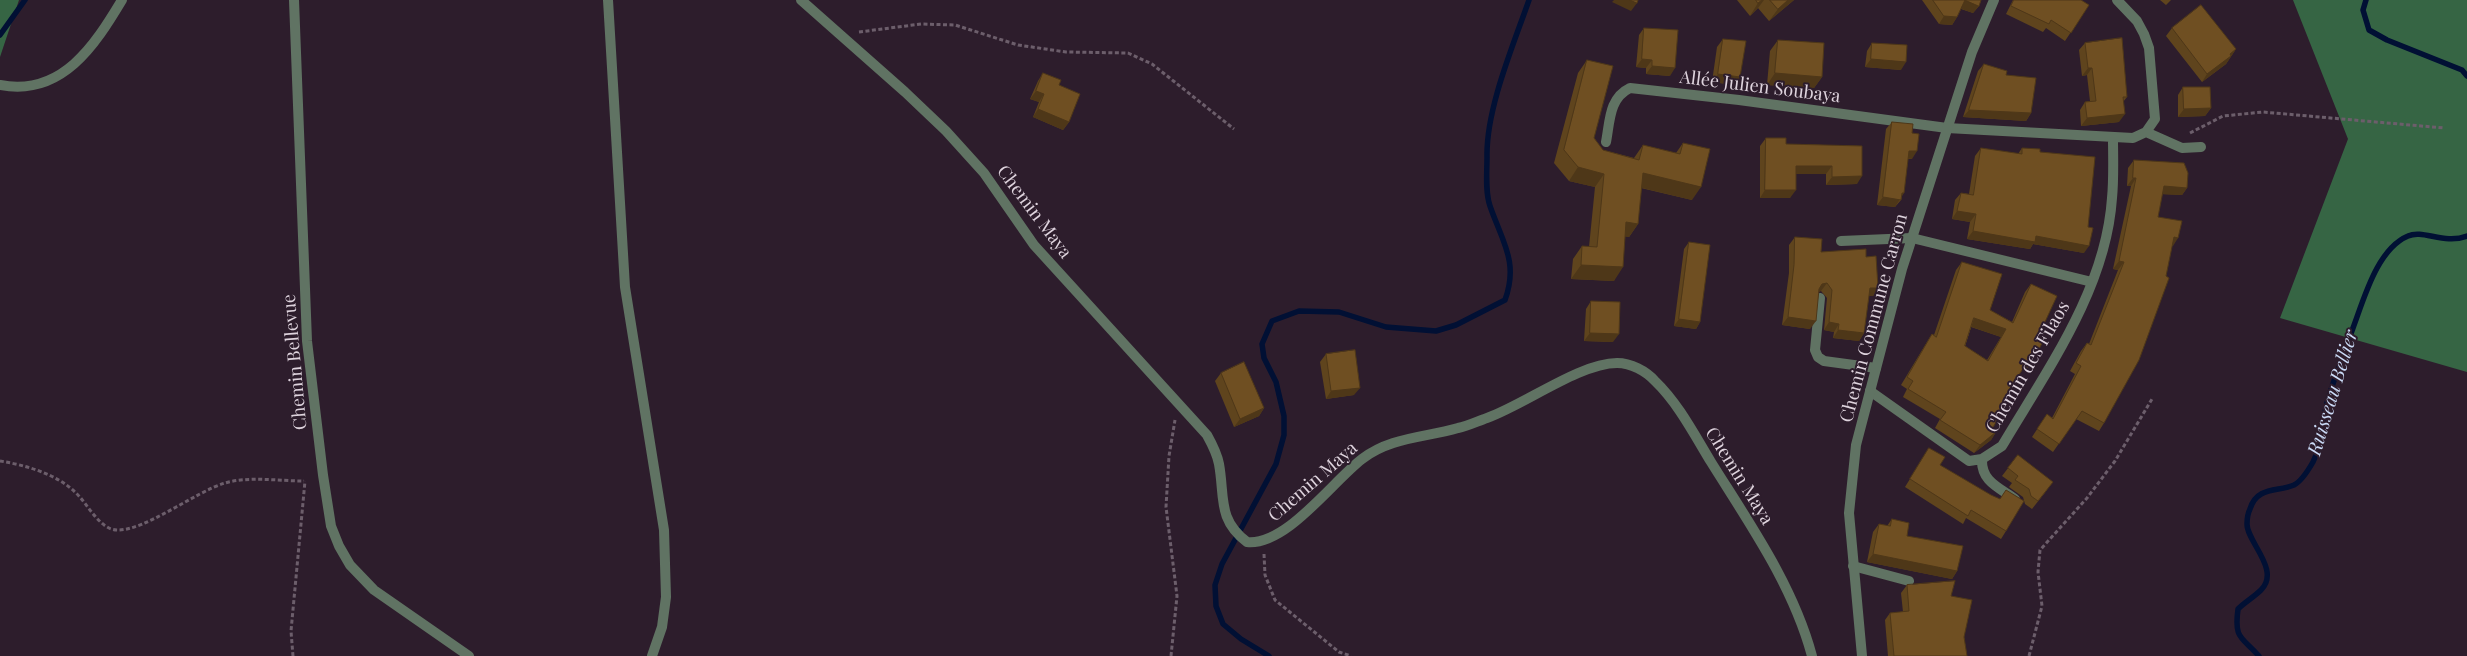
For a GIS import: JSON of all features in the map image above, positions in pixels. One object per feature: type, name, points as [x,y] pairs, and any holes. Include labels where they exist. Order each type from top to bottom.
[{"type":"street","points":[[0,85],[23,87],[36,84],[54,78],[68,69],[92,48],[122,0]]},
{"type":"street","name":"Chemin Bellevue","points":[[294,0],[307,341],[331,526],[339,546],[361,578],[374,590],[469,656]]},
{"type":"street","points":[[608,0],[625,288],[664,530],[666,597],[662,627],[652,656]]},
{"type":"street","name":"Chemin Maya","points":[[802,0],[946,131],[984,173],[1034,245],[1207,435],[1215,449],[1219,463],[1224,514],[1232,528],[1247,542],[1264,540],[1282,532],[1360,460],[1386,444],[1458,428],[1529,400],[1571,376],[1606,365],[1627,365],[1644,372],[1672,400],[1765,550],[1807,636],[1812,656]]},
{"type":"street","name":"Chemin Commune Carron","points":[[1862,656],[1849,513],[1850,485],[1856,445],[1912,238],[1972,52],[1994,0]]},
{"type":"street","points":[[2117,0],[2136,21],[2149,48],[2155,119],[2146,132],[2182,148],[2201,147]]},
{"type":"street","name":"Allée Julien Soubaya","points":[[1606,142],[1616,97],[1630,88],[1739,100],[1947,128],[2133,138],[2146,132]]},
{"type":"street","name":"Chemin des Filaos","points":[[1982,459],[1993,454],[2002,446],[2071,327],[2092,282],[2103,247],[2112,199],[2113,137]]},
{"type":"street","name":"Chemin des Filaos","points":[[1841,241],[1912,238],[2092,282]]},
{"type":"street","points":[[1820,298],[1815,350],[1818,357],[1824,361],[1876,368]]},
{"type":"street","points":[[1870,391],[1957,455],[1969,461],[1982,459],[1982,470],[1986,478],[2019,502]]},
{"type":"street","points":[[1853,566],[1908,581]]},
{"type":"path","points":[[841,34],[921,24],[955,25],[1018,45],[1066,52],[1128,53],[1152,64],[1234,129]]},
{"type":"path","points":[[2171,143],[2223,116],[2263,112],[2444,128]]},
{"type":"path","points":[[2029,656],[2042,606],[2038,572],[2040,550],[2087,498],[2115,461],[2152,399]]},
{"type":"path","points":[[1171,656],[1177,596],[1166,507],[1169,456],[1178,402]]},
{"type":"path","points":[[0,461],[44,473],[75,492],[106,527],[116,530],[154,518],[225,483],[242,480],[304,481],[323,475]]},
{"type":"path","points":[[293,656],[291,631],[304,481]]},
{"type":"path","points":[[1264,540],[1265,575],[1275,600],[1339,652],[1351,656]]},
{"type":"green space","points":[[0,0],[19,0],[0,57]]},
{"type":"green space","points":[[2293,0],[2467,0],[2467,372],[2280,318],[2348,139]]},
{"type":"building","points":[[1770,0],[1788,0],[1778,9]]},
{"type":"building","points":[[1933,0],[1965,0],[1957,17],[1944,16]]},
{"type":"building","points":[[1965,0],[1981,0],[1979,6]]},
{"type":"building","points":[[2014,0],[2081,0],[2089,5],[2071,33],[2051,20],[2049,24],[2011,6]]},
{"type":"building","points":[[2201,5],[2236,49],[2230,54],[2231,56],[2207,74],[2172,28]]},
{"type":"building","points":[[1644,28],[1678,30],[1675,68],[1652,66],[1652,60],[1642,59]]},
{"type":"building","points":[[2122,38],[2127,97],[2123,97],[2125,114],[2087,118],[2085,102],[2096,101],[2092,68],[2088,68],[2085,43]]},
{"type":"building","points":[[1723,39],[1746,41],[1740,77],[1718,74]]},
{"type":"building","points":[[1778,40],[1824,43],[1822,77],[1775,73]]},
{"type":"building","points":[[1872,43],[1907,45],[1906,62],[1871,59]]},
{"type":"building","points":[[1587,60],[1613,66],[1594,138],[1603,150],[1639,160],[1643,145],[1680,154],[1683,143],[1710,149],[1701,187],[1643,173],[1638,224],[1626,222],[1623,267],[1581,265],[1582,246],[1597,247],[1604,174],[1578,167],[1564,150]]},
{"type":"building","points":[[1984,64],[2007,71],[2006,75],[2036,78],[2031,113],[1969,110]]},
{"type":"building","points":[[1043,73],[1061,80],[1059,85],[1080,94],[1069,122],[1038,109],[1044,94],[1036,91]]},
{"type":"building","points":[[2183,87],[2210,87],[2211,108],[2184,109]]},
{"type":"building","points":[[1892,122],[1913,124],[1912,133],[1919,134],[1917,151],[1909,151],[1904,193],[1902,193],[1901,200],[1883,197]]},
{"type":"building","points":[[1766,138],[1786,138],[1786,144],[1862,146],[1862,176],[1832,177],[1832,166],[1796,166],[1796,190],[1765,190]]},
{"type":"building","points":[[1981,148],[2022,154],[2022,148],[2040,149],[2040,152],[2095,157],[2088,227],[2093,228],[2089,246],[2036,236],[2035,242],[1973,231],[1976,214],[1957,211],[1961,193],[1973,195]]},
{"type":"building","points":[[2134,160],[2184,163],[2188,173],[2187,188],[2164,186],[2158,217],[2182,221],[2178,238],[2174,237],[2166,276],[2169,278],[2139,360],[2104,423],[2082,411],[2059,444],[2037,429],[2047,414],[2053,419],[2081,366],[2076,363],[2087,343],[2091,345],[2124,262],[2119,261],[2136,178],[2133,178]]},
{"type":"building","points":[[1795,237],[1822,239],[1821,252],[1866,249],[1866,257],[1876,256],[1878,288],[1870,288],[1864,333],[1838,330],[1839,324],[1829,322],[1832,290],[1827,283],[1822,284],[1819,289],[1816,321],[1788,317]]},
{"type":"building","points":[[1689,242],[1710,245],[1700,322],[1679,319]]},
{"type":"building","points":[[1962,262],[2002,274],[1990,310],[2013,323],[2031,284],[2057,296],[2038,337],[2044,340],[2031,363],[2028,361],[2008,391],[2012,395],[1992,429],[1996,432],[1980,445],[1940,420],[1946,412],[1908,389],[1913,381],[1907,377],[1932,334],[1936,337]],"holes":[[[1974,318],[2006,329],[1988,361],[1965,346]]]},
{"type":"building","points":[[1591,301],[1620,302],[1619,334],[1590,333]]},
{"type":"building","points":[[1355,350],[1360,388],[1331,391],[1326,354]]},
{"type":"building","points":[[1244,362],[1264,408],[1240,419],[1221,373]]},
{"type":"building","points":[[1929,448],[1945,457],[1940,465],[1991,495],[2000,499],[2006,490],[2024,501],[2006,531],[1971,510],[1968,516],[1910,479]]},
{"type":"building","points":[[2018,455],[2053,482],[2038,501],[2031,496],[2029,489],[2015,480],[2018,476],[2008,468]]},
{"type":"building","points":[[1892,519],[1909,523],[1907,536],[1963,546],[1957,571],[1873,554],[1879,524],[1890,526]]},
{"type":"building","points":[[1955,581],[1951,596],[1972,600],[1964,637],[1967,656],[1894,656],[1890,613],[1909,611],[1907,585]]},
{"type":"waterway","points":[[0,35],[25,0]]},
{"type":"waterway","points":[[1269,656],[1241,639],[1223,624],[1216,606],[1215,585],[1222,564],[1276,464],[1284,435],[1284,416],[1276,382],[1264,358],[1262,344],[1272,321],[1299,311],[1339,312],[1386,327],[1436,331],[1456,325],[1505,300],[1509,286],[1510,263],[1487,195],[1488,138],[1496,98],[1508,57],[1529,0]]},
{"type":"waterway","name":"Ruisseau Bellier","points":[[2366,0],[2363,10],[2369,30],[2387,40],[2462,70],[2467,76]]},
{"type":"waterway","name":"Ruisseau Bellier","points":[[2259,656],[2240,636],[2237,626],[2238,609],[2261,590],[2266,582],[2267,574],[2262,556],[2248,531],[2249,512],[2253,502],[2263,493],[2294,485],[2305,475],[2313,462],[2321,440],[2327,403],[2339,366],[2373,276],[2388,252],[2397,242],[2414,234],[2450,239],[2467,236]]}]
